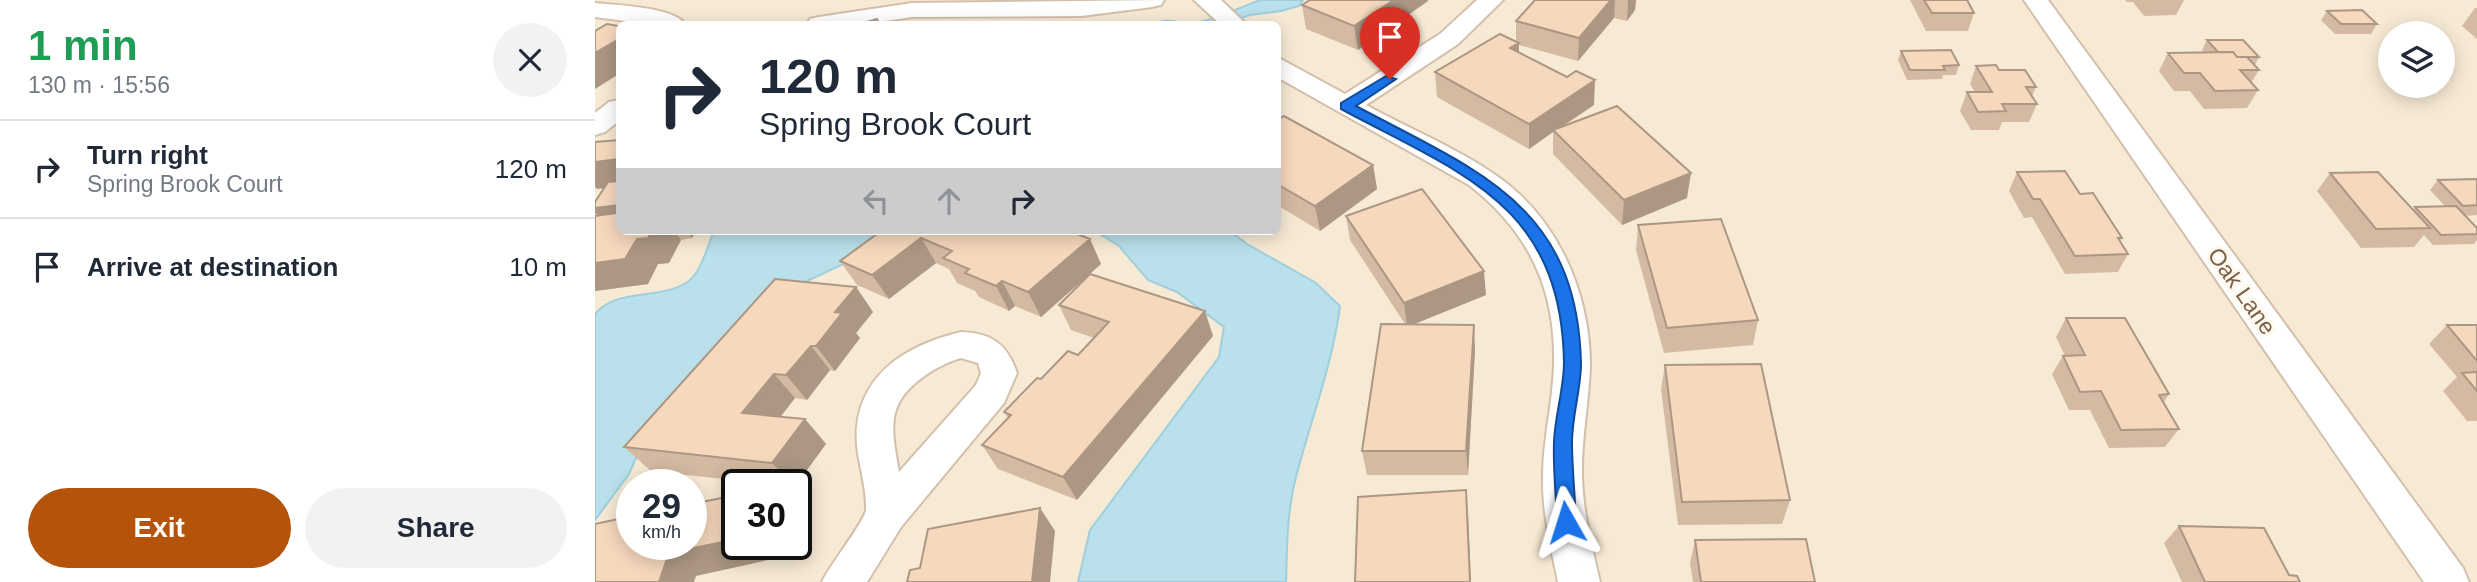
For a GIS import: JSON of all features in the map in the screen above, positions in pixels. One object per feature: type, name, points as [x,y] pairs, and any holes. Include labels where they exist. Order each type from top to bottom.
[{"type":"street","points":[[839,21],[912,10],[1082,9],[1152,0]]},
{"type":"street","points":[[1346,106],[1449,39],[1491,0]]},
{"type":"street","name":"Oak Lane","points":[[2036,0],[2448,582]]},
{"type":"street","points":[[595,10],[663,21]]},
{"type":"street","points":[[1281,67],[1479,178],[1508,200],[1546,249],[1567,304],[1572,365],[1563,441],[1562,480],[1566,522],[1579,582]]},
{"type":"street","points":[[595,126],[616,110]]},
{"type":"street","points":[[843,582],[887,515]]},
{"type":"shaded area","points":[[595,0],[2477,0],[2477,582],[595,582]]},
{"type":"water","points":[[1260,0],[1303,0],[1299,6],[1281,11],[1250,15],[1233,21],[1203,21]]},
{"type":"water","points":[[712,235],[888,235],[863,255],[768,299],[690,373],[648,431],[631,469],[616,469],[616,492],[595,520],[595,314],[604,306],[626,297],[675,288],[686,283],[696,273]]},
{"type":"water","points":[[1102,235],[1235,235],[1316,283],[1340,306],[1332,352],[1292,497],[1286,582],[1078,582],[1090,530],[1219,357],[1224,327],[1177,292],[1148,280],[1119,246]]},
{"type":"building","points":[[1310,0],[1394,0],[1354,26],[1302,5]]},
{"type":"building","points":[[1535,0],[1611,0],[1579,38],[1516,21]]},
{"type":"building","points":[[1924,0],[1967,0],[1974,13],[1932,13]]},
{"type":"building","points":[[2362,10],[2377,24],[2341,24],[2327,11]]},
{"type":"building","points":[[607,24],[616,26],[616,41],[595,53],[595,31]]},
{"type":"building","points":[[1500,34],[1519,43],[1510,48],[1567,77],[1576,71],[1595,80],[1529,124],[1435,72]]},
{"type":"building","points":[[2207,40],[2243,40],[2259,57],[2237,57],[2233,52],[2218,52]]},
{"type":"building","points":[[1951,50],[1959,65],[1943,66],[1945,70],[1910,70],[1901,51]]},
{"type":"building","points":[[2233,52],[2237,57],[2247,57],[2259,70],[2240,70],[2258,90],[2215,91],[2200,73],[2184,73],[2168,53]]},
{"type":"building","points":[[1996,65],[1999,70],[2025,70],[2036,87],[2026,87],[2037,104],[2002,104],[2006,111],[1978,112],[1967,92],[1992,92],[1976,66]]},
{"type":"building","points":[[1617,106],[1691,173],[1624,200],[1553,130]]},
{"type":"building","points":[[1284,116],[1373,165],[1315,206],[1281,186],[1281,118]]},
{"type":"building","points":[[616,140],[616,159],[595,162],[595,142]]},
{"type":"building","points":[[2065,171],[2080,194],[2093,193],[2122,238],[2118,238],[2128,254],[2075,256],[2040,199],[2033,199],[2017,172]]},
{"type":"building","points":[[2378,172],[2430,228],[2376,229],[2330,173]]},
{"type":"building","points":[[2477,179],[2477,205],[2463,206],[2438,180]]},
{"type":"building","points":[[616,181],[616,205],[595,208],[595,202],[608,182]]},
{"type":"building","points":[[1422,189],[1484,271],[1404,303],[1346,216]]},
{"type":"building","points":[[2456,206],[2477,228],[2477,234],[2441,235],[2415,207]]},
{"type":"building","points":[[616,213],[616,235],[650,235],[648,238],[637,239],[625,259],[595,263],[595,216]]},
{"type":"building","points":[[1721,219],[1758,320],[1667,328],[1638,225]]},
{"type":"building","points":[[876,235],[1080,235],[1090,239],[1028,292],[1002,281],[996,286],[965,273],[969,269],[943,258],[952,251],[921,238],[872,275],[840,261]]},
{"type":"building","points":[[1090,274],[1205,311],[1063,477],[982,445],[1011,415],[1004,412],[1037,378],[1041,379],[1068,351],[1078,355],[1109,322],[1059,305]]},
{"type":"building","points":[[775,279],[856,287],[835,312],[842,313],[816,346],[811,346],[786,375],[774,374],[742,413],[805,419],[772,463],[624,447]]},
{"type":"building","points":[[2066,318],[2125,318],[2169,394],[2159,395],[2179,429],[2121,430],[2101,391],[2080,392],[2063,356],[2085,355]]},
{"type":"building","points":[[1381,324],[1474,325],[1466,451],[1362,451]]},
{"type":"building","points":[[2447,325],[2477,325],[2477,361]]},
{"type":"building","points":[[1761,364],[1790,500],[1682,502],[1665,365]]},
{"type":"building","points":[[2477,372],[2477,391],[2462,373]]},
{"type":"building","points":[[1466,490],[1470,582],[1355,582],[1358,497]]},
{"type":"building","points":[[721,498],[721,542],[707,545],[707,501]]},
{"type":"building","points":[[1040,508],[1032,582],[907,582],[910,570],[920,568],[928,529]]},
{"type":"building","points":[[616,519],[616,560],[667,560],[659,582],[595,582],[595,524]]},
{"type":"building","points":[[2179,526],[2264,528],[2289,575],[2297,576],[2300,582],[2205,582]]},
{"type":"building","points":[[1806,539],[1815,582],[1701,582],[1695,540]]},
{"type":"route","points":[[1390,79],[1346,106],[1479,178],[1508,200],[1529,223],[1546,249],[1567,304],[1570,335],[1572,365],[1563,441],[1562,480],[1566,522]]}]
